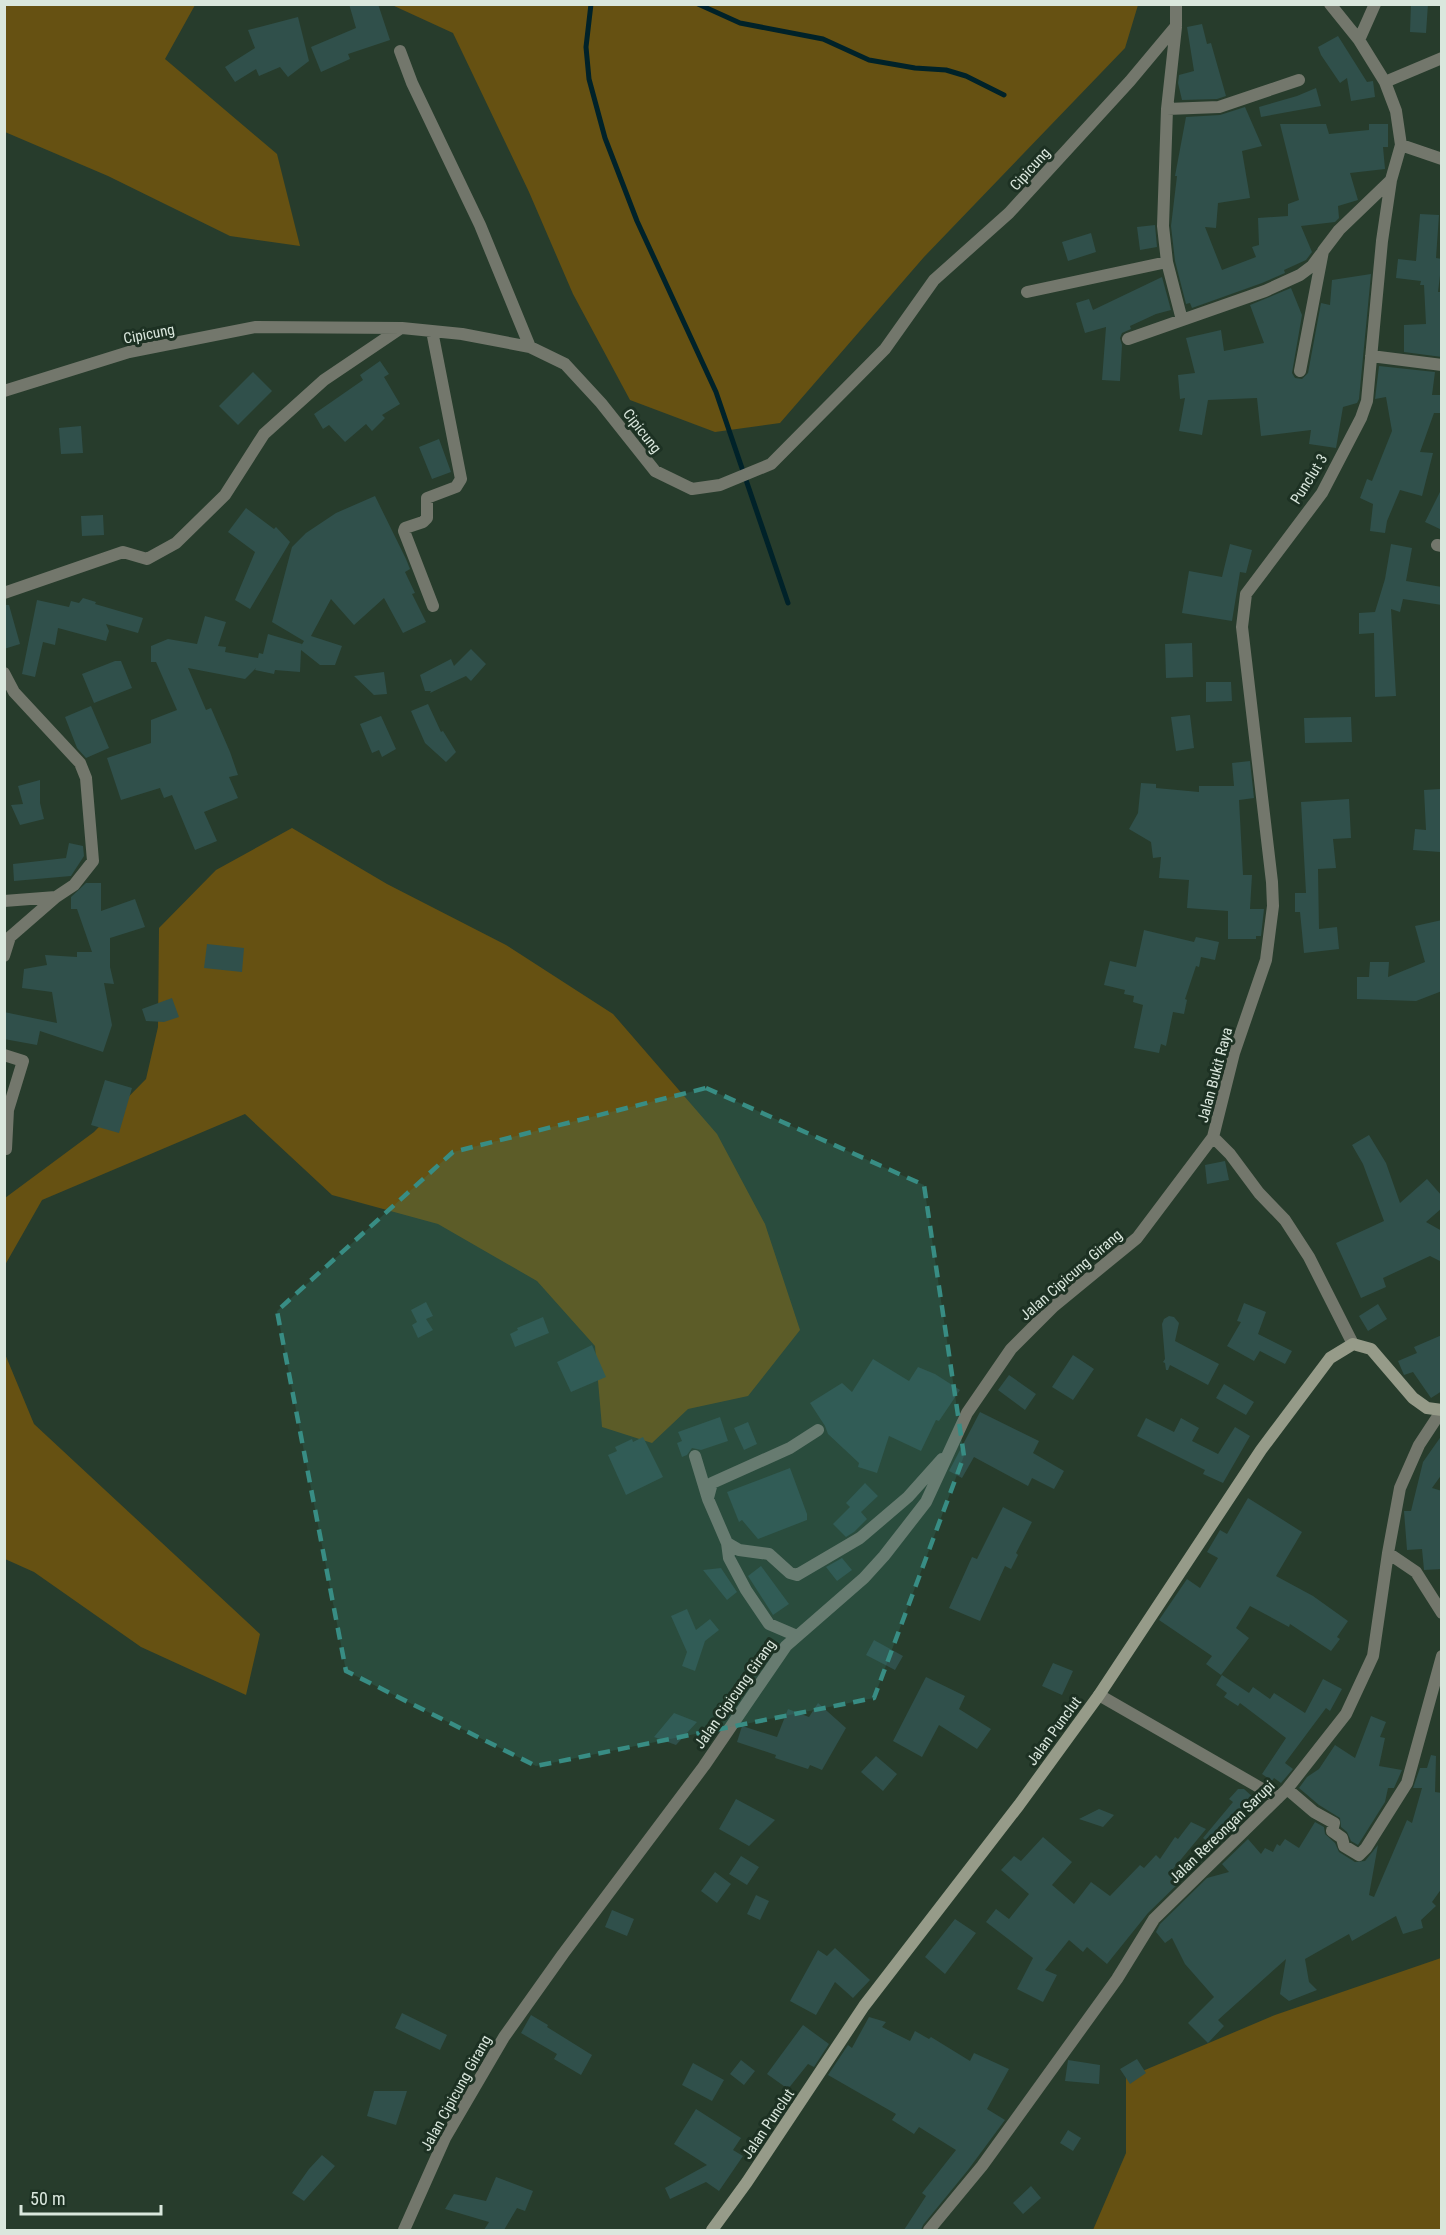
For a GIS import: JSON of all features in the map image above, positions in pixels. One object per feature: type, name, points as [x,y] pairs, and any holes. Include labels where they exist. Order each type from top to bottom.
[{"type":"main road","points":[[1353,1344],[1371,1349],[1413,1398],[1427,1408],[1442,1410]]},
{"type":"main road","name":"Jalan Punclut","points":[[712,2230],[747,2182],[864,2006],[1019,1805],[1099,1695],[1262,1450],[1330,1358],[1353,1344]]},
{"type":"street","points":[[1176,4],[1176,26],[1167,109],[1163,226],[1167,262],[1182,320]]},
{"type":"street","name":"Punclut 3","points":[[1272,882],[1242,627],[1246,594],[1322,493],[1364,410],[1367,401],[1382,241],[1391,180],[1401,145],[1396,111],[1385,82],[1359,40],[1330,4]]},
{"type":"street","points":[[1359,40],[1374,4]]},
{"type":"street","name":"Cipicung","points":[[4,391],[129,352],[256,327],[402,328],[462,334],[530,347],[565,364],[601,403],[655,471],[692,489],[720,485],[771,464],[885,350],[934,280],[1009,213],[1130,81],[1176,26]]},
{"type":"street","points":[[400,51],[412,83],[480,225],[530,347]]},
{"type":"street","points":[[1385,82],[1442,58]]},
{"type":"street","points":[[1167,109],[1219,106],[1299,80]]},
{"type":"street","points":[[1401,145],[1442,159]]},
{"type":"street","points":[[1128,339],[1264,291],[1300,275],[1312,266],[1339,230],[1391,180]]},
{"type":"street","points":[[1300,371],[1323,251]]},
{"type":"street","points":[[1027,292],[1167,262]]},
{"type":"street","points":[[4,592],[123,552],[147,559],[176,543],[225,495],[264,434],[324,380],[402,328]]},
{"type":"street","points":[[432,331],[461,479],[456,487],[427,498],[426,518],[423,522],[405,528],[404,531],[433,606]]},
{"type":"street","points":[[1371,356],[1442,365]]},
{"type":"street","points":[[4,673],[14,692],[80,764],[86,778],[93,861],[74,885],[56,897],[10,937],[4,956]]},
{"type":"street","name":"Jalan Bukit Raya","points":[[1272,882],[1273,906],[1266,960],[1234,1053],[1213,1137],[1230,1154],[1258,1193],[1285,1220],[1309,1257],[1353,1344]]},
{"type":"street","points":[[4,901],[56,897]]},
{"type":"street","points":[[4,1055],[23,1061],[8,1110],[6,1149]]},
{"type":"street","name":"Jalan Cipicung Girang","points":[[404,2230],[445,2138],[504,2037],[563,1954],[704,1766],[786,1646],[864,1578],[926,1502],[967,1413],[1011,1349],[1054,1306],[1137,1238],[1213,1137]]},
{"type":"street","name":"Jalan Rereongan Sarupi","points":[[929,2230],[982,2166],[1117,1979],[1155,1919],[1287,1789],[1346,1714],[1373,1656],[1400,1488],[1419,1444],[1442,1410]]},
{"type":"street","points":[[708,1499],[712,1483],[790,1448],[818,1430]]},
{"type":"street","points":[[727,1543],[739,1550],[769,1554],[790,1573],[797,1575],[860,1538],[908,1497],[950,1449]]},
{"type":"street","points":[[694,1456],[708,1499],[727,1543],[729,1558],[746,1590],[769,1624],[797,1636]]},
{"type":"street","points":[[1388,1553],[1416,1572],[1442,1613]]},
{"type":"street","points":[[1287,1789],[1314,1812],[1334,1824],[1332,1831],[1342,1838],[1344,1846],[1359,1855],[1366,1848],[1407,1783],[1442,1656]]},
{"type":"street","points":[[1099,1695],[1278,1798]]},
{"type":"highlighted area","points":[[706,1088],[924,1185],[964,1456],[874,1698],[536,1766],[346,1671],[277,1311],[453,1152]]},
{"type":"shaded area","points":[[5,4],[195,5],[165,59],[277,154],[300,246],[230,236],[108,176],[5,132]]},
{"type":"shaded area","points":[[1138,4],[1125,48],[924,257],[780,423],[715,432],[630,400],[573,294],[529,192],[453,33],[392,5]]},
{"type":"shaded area","points":[[292,828],[387,884],[506,945],[613,1014],[717,1134],[765,1224],[800,1330],[748,1396],[688,1409],[652,1443],[602,1427],[595,1346],[537,1281],[438,1224],[332,1195],[245,1114],[42,1200],[5,1265],[5,1198],[94,1132],[146,1079],[158,1027],[159,928],[216,870]]},
{"type":"shaded area","points":[[5,1354],[34,1424],[260,1634],[246,1695],[141,1647],[34,1572],[5,1559]]},
{"type":"shaded area","points":[[1441,1958],[1441,2230],[1093,2230],[1126,2153],[1126,2078],[1275,2015]]},
{"type":"building","points":[[349,4],[378,4],[390,40],[348,54],[350,59],[321,72],[311,47],[356,28]]},
{"type":"building","points":[[1411,4],[1428,4],[1426,33],[1410,32]]},
{"type":"building","points":[[298,17],[309,61],[288,77],[280,67],[259,76],[256,69],[235,82],[225,67],[255,48],[248,30]]},
{"type":"building","points":[[1202,24],[1207,44],[1211,43],[1226,96],[1217,99],[1182,100],[1178,83],[1179,75],[1194,71],[1187,27]]},
{"type":"building","points":[[1338,36],[1367,82],[1373,81],[1375,97],[1351,101],[1347,78],[1340,83],[1321,55],[1318,47]]},
{"type":"building","points":[[1316,88],[1321,106],[1261,117],[1259,107]]},
{"type":"building","points":[[1245,107],[1262,146],[1242,151],[1250,198],[1218,203],[1216,228],[1205,227],[1222,270],[1256,257],[1252,247],[1259,245],[1258,218],[1288,216],[1288,204],[1299,200],[1280,124],[1326,124],[1329,134],[1369,130],[1369,124],[1388,124],[1388,147],[1383,147],[1385,169],[1350,173],[1358,200],[1338,206],[1339,218],[1335,222],[1301,226],[1312,252],[1306,260],[1262,283],[1192,308],[1190,303],[1186,304],[1175,261],[1171,226],[1177,176],[1175,176],[1186,117],[1220,115]]},
{"type":"building","points":[[1420,214],[1439,215],[1436,258],[1442,259],[1438,292],[1442,292],[1442,357],[1404,352],[1404,325],[1426,324],[1424,285],[1420,285],[1421,281],[1396,278],[1398,259],[1416,261]]},
{"type":"building","points":[[1155,225],[1157,247],[1140,250],[1137,227]]},
{"type":"building","points":[[1091,233],[1096,252],[1068,261],[1062,242]]},
{"type":"building","points":[[1371,274],[1359,399],[1357,403],[1343,407],[1336,448],[1309,444],[1311,430],[1261,436],[1257,398],[1208,400],[1202,435],[1179,431],[1185,398],[1180,399],[1178,375],[1195,373],[1186,338],[1221,330],[1224,351],[1264,343],[1250,305],[1291,288],[1302,315],[1292,373],[1295,378],[1302,379],[1308,373],[1321,303],[1330,305],[1332,280]]},
{"type":"building","points":[[1162,277],[1171,310],[1130,326],[1131,329],[1122,333],[1120,381],[1102,380],[1106,327],[1085,333],[1076,303],[1089,299],[1093,310]]},
{"type":"building","points":[[380,361],[389,374],[384,377],[400,404],[382,415],[385,418],[372,431],[366,424],[345,442],[329,425],[323,429],[314,414],[363,380],[360,375]]},
{"type":"building","points":[[1379,366],[1435,372],[1432,395],[1442,395],[1442,413],[1434,413],[1420,452],[1433,453],[1422,496],[1400,490],[1387,521],[1385,533],[1370,531],[1373,504],[1360,498],[1367,479],[1372,481],[1392,431],[1386,397],[1375,399]]},
{"type":"building","points":[[253,372],[272,391],[238,425],[219,406]]},
{"type":"building","points":[[81,426],[83,453],[61,454],[59,428]]},
{"type":"building","points":[[439,439],[451,472],[432,479],[419,447]]},
{"type":"building","points":[[1442,488],[1442,530],[1425,522]]},
{"type":"building","points":[[375,496],[406,559],[410,569],[405,572],[415,593],[412,594],[426,622],[403,633],[384,598],[354,625],[331,599],[311,636],[342,646],[335,665],[320,665],[301,650],[300,672],[275,670],[274,674],[255,670],[256,668],[245,679],[188,668],[206,710],[211,708],[238,775],[229,777],[238,798],[204,812],[217,841],[195,850],[172,795],[164,798],[160,788],[121,800],[107,758],[151,743],[151,720],[177,710],[156,662],[151,662],[151,646],[168,639],[197,644],[205,616],[226,622],[218,646],[226,647],[225,652],[258,658],[259,653],[263,654],[268,634],[302,644],[301,646],[304,641],[272,622],[292,547],[306,533],[336,513]]},
{"type":"building","points":[[246,508],[274,529],[276,527],[290,542],[250,609],[235,600],[255,552],[228,532]]},
{"type":"building","points":[[103,515],[104,535],[82,536],[81,516]]},
{"type":"building","points":[[1230,544],[1252,550],[1246,573],[1240,572],[1232,621],[1182,613],[1189,571],[1222,577]]},
{"type":"building","points":[[1391,544],[1412,548],[1406,581],[1442,587],[1442,605],[1403,599],[1400,612],[1391,609],[1396,696],[1375,697],[1374,633],[1359,634],[1359,613],[1375,612],[1385,579]]},
{"type":"building","points":[[83,598],[96,602],[95,604],[143,618],[138,633],[106,624],[109,631],[106,641],[58,628],[55,645],[43,642],[35,677],[22,674],[37,600],[69,607],[71,601],[79,603]]},
{"type":"building","points":[[4,605],[9,605],[20,644],[4,649]]},
{"type":"building","points":[[1192,643],[1193,677],[1166,678],[1165,644]]},
{"type":"building","points":[[471,649],[486,664],[471,681],[466,676],[430,693],[431,691],[425,691],[420,675],[451,659],[454,666]]},
{"type":"building","points":[[115,661],[121,661],[132,688],[94,703],[82,674]]},
{"type":"building","points":[[384,672],[387,694],[374,695],[354,676]]},
{"type":"building","points":[[1206,682],[1231,682],[1232,701],[1206,702]]},
{"type":"building","points":[[428,704],[441,732],[443,731],[456,752],[446,762],[425,743],[411,711]]},
{"type":"building","points":[[91,706],[109,748],[86,758],[77,748],[65,717]]},
{"type":"building","points":[[1190,715],[1194,748],[1176,751],[1171,717]]},
{"type":"building","points":[[381,716],[396,749],[382,757],[379,750],[372,753],[360,724]]},
{"type":"building","points":[[1351,717],[1352,742],[1305,743],[1304,718]]},
{"type":"building","points":[[1250,761],[1254,798],[1239,800],[1243,875],[1252,875],[1250,909],[1264,909],[1261,936],[1256,936],[1256,939],[1228,939],[1228,911],[1187,908],[1189,880],[1159,878],[1161,857],[1153,858],[1151,842],[1129,829],[1138,813],[1141,783],[1156,784],[1156,788],[1199,792],[1199,786],[1234,786],[1232,763]]},
{"type":"building","points":[[40,780],[40,803],[44,819],[20,825],[11,805],[23,804],[18,786]]},
{"type":"building","points":[[1440,789],[1440,852],[1413,850],[1415,829],[1426,830],[1424,790]]},
{"type":"building","points":[[1349,799],[1351,838],[1333,839],[1336,868],[1318,869],[1319,929],[1337,927],[1339,949],[1304,953],[1300,912],[1295,912],[1295,893],[1306,893],[1301,802]]},
{"type":"building","points":[[69,843],[83,846],[84,856],[71,876],[14,881],[13,864],[66,858]]},
{"type":"building","points":[[86,883],[101,883],[101,911],[135,899],[145,927],[110,938],[110,967],[114,984],[104,983],[112,1025],[103,1052],[40,1031],[37,1045],[4,1039],[4,1012],[57,1023],[52,992],[22,988],[24,969],[47,965],[45,955],[77,957],[77,952],[92,952],[77,909],[71,909],[71,897]]},
{"type":"building","points":[[1442,920],[1442,991],[1416,1001],[1357,999],[1357,977],[1369,977],[1370,962],[1389,962],[1388,977],[1425,962],[1415,926]]},
{"type":"building","points":[[1144,930],[1194,942],[1196,937],[1219,942],[1215,960],[1201,957],[1199,967],[1196,966],[1185,999],[1187,1000],[1184,1014],[1173,1012],[1166,1046],[1161,1044],[1159,1053],[1134,1048],[1143,1005],[1133,1002],[1134,996],[1124,994],[1125,990],[1104,985],[1110,961],[1136,967]]},
{"type":"building","points":[[207,944],[244,948],[242,972],[204,968]]},
{"type":"building","points":[[172,998],[179,1017],[164,1022],[146,1021],[142,1009]]},
{"type":"building","points":[[105,1080],[132,1088],[119,1133],[91,1125]]},
{"type":"building","points":[[1369,1135],[1386,1163],[1400,1203],[1427,1179],[1442,1196],[1442,1208],[1426,1222],[1442,1231],[1442,1262],[1430,1256],[1383,1278],[1386,1287],[1361,1298],[1336,1243],[1384,1221],[1363,1164],[1352,1145]]},
{"type":"building","points":[[1225,1161],[1229,1180],[1207,1184],[1205,1165]]},
{"type":"building","points":[[426,1302],[433,1316],[426,1319],[433,1330],[418,1338],[412,1325],[417,1322],[411,1310]]},
{"type":"building","points":[[1244,1303],[1266,1312],[1258,1334],[1292,1351],[1285,1364],[1260,1351],[1254,1361],[1227,1346],[1241,1322],[1237,1321]]},
{"type":"building","points":[[1378,1304],[1387,1319],[1368,1331],[1359,1316]]},
{"type":"building","points":[[1169,1316],[1174,1317],[1179,1323],[1175,1341],[1219,1364],[1208,1385],[1170,1365],[1166,1370],[1163,1362],[1165,1359],[1162,1324]]},
{"type":"building","points":[[543,1317],[549,1333],[515,1347],[510,1334],[518,1330],[517,1328]]},
{"type":"building","points":[[1442,1335],[1442,1391],[1431,1398],[1413,1372],[1404,1375],[1398,1361],[1417,1353],[1414,1347]]},
{"type":"building","points":[[592,1345],[606,1377],[571,1392],[557,1362]]},
{"type":"building","points":[[1073,1355],[1094,1369],[1073,1400],[1052,1387]]},
{"type":"building","points":[[873,1359],[909,1381],[918,1367],[935,1374],[960,1390],[939,1421],[936,1420],[921,1451],[889,1436],[877,1473],[858,1467],[859,1463],[828,1434],[810,1403],[842,1383],[852,1392]]},
{"type":"building","points":[[1009,1375],[1036,1394],[1025,1410],[998,1390]]},
{"type":"building","points":[[1224,1384],[1254,1402],[1246,1415],[1216,1398]]},
{"type":"building","points":[[980,1412],[1039,1441],[1033,1453],[1064,1471],[1054,1489],[1032,1478],[1028,1486],[974,1457],[962,1478],[949,1471]]},
{"type":"building","points":[[720,1417],[728,1441],[701,1450],[692,1448],[687,1455],[682,1457],[677,1443],[682,1441],[678,1432]]},
{"type":"building","points":[[1146,1418],[1174,1432],[1181,1418],[1199,1428],[1192,1441],[1218,1454],[1235,1427],[1250,1436],[1223,1483],[1203,1474],[1205,1470],[1137,1436]]},
{"type":"building","points":[[748,1422],[757,1444],[744,1450],[734,1428]]},
{"type":"building","points":[[1442,1435],[1442,1474],[1432,1488],[1442,1491],[1442,1569],[1424,1570],[1422,1549],[1407,1550],[1404,1511],[1411,1511],[1423,1462]]},
{"type":"building","points":[[643,1437],[663,1477],[626,1495],[608,1455],[617,1451],[615,1447],[632,1439],[633,1442]]},
{"type":"building","points":[[790,1468],[807,1514],[807,1520],[758,1539],[742,1520],[739,1522],[727,1492]]},
{"type":"building","points":[[865,1483],[878,1496],[861,1512],[867,1519],[846,1537],[833,1524],[850,1507],[846,1503]]},
{"type":"building","points":[[1248,1498],[1302,1532],[1276,1576],[1313,1596],[1348,1621],[1337,1637],[1340,1639],[1331,1651],[1290,1624],[1289,1627],[1250,1606],[1236,1628],[1249,1638],[1221,1675],[1206,1664],[1212,1656],[1159,1620],[1187,1579],[1200,1588],[1218,1558],[1207,1552],[1220,1530],[1227,1534]]},
{"type":"building","points":[[1003,1507],[1032,1522],[1016,1553],[1018,1555],[1011,1569],[1005,1566],[980,1621],[949,1608],[972,1557],[977,1559]]},
{"type":"building","points":[[842,1558],[852,1570],[837,1581],[826,1567]]},
{"type":"building","points":[[761,1566],[789,1604],[773,1615],[748,1576]]},
{"type":"building","points":[[721,1568],[737,1592],[727,1600],[703,1570]]},
{"type":"building","points":[[687,1609],[696,1630],[710,1619],[719,1630],[705,1641],[695,1671],[682,1666],[687,1652],[671,1616]]},
{"type":"building","points":[[874,1640],[903,1656],[895,1670],[866,1655]]},
{"type":"building","points":[[1053,1663],[1073,1671],[1062,1695],[1042,1686]]},
{"type":"building","points":[[1222,1675],[1249,1693],[1253,1687],[1270,1699],[1274,1693],[1305,1713],[1323,1679],[1342,1689],[1330,1711],[1326,1708],[1285,1763],[1293,1769],[1281,1783],[1274,1778],[1272,1781],[1262,1774],[1286,1738],[1240,1703],[1238,1706],[1224,1697],[1227,1693],[1216,1685]]},
{"type":"building","points":[[926,1677],[965,1696],[959,1709],[991,1729],[977,1749],[939,1725],[922,1757],[893,1741]]},
{"type":"building","points":[[818,1703],[846,1728],[822,1770],[810,1765],[808,1769],[737,1742],[742,1726],[777,1737],[788,1709],[809,1717]]},
{"type":"building","points":[[674,1713],[697,1722],[676,1745],[654,1737]]},
{"type":"building","points":[[1371,1716],[1386,1722],[1380,1737],[1385,1738],[1379,1766],[1402,1770],[1394,1788],[1388,1788],[1385,1802],[1358,1845],[1351,1841],[1347,1832],[1341,1827],[1340,1818],[1319,1805],[1299,1788],[1307,1777],[1319,1769],[1335,1745],[1355,1758]]},
{"type":"building","points":[[1431,1755],[1436,1756],[1435,1792],[1442,1793],[1442,1888],[1432,1902],[1436,1906],[1421,1920],[1423,1928],[1403,1934],[1396,1916],[1352,1941],[1349,1934],[1305,1959],[1309,1982],[1317,1990],[1289,2001],[1280,1994],[1286,1959],[1218,2020],[1224,2026],[1208,2043],[1188,2023],[1214,1997],[1185,1964],[1172,1938],[1165,1943],[1156,1932],[1160,1924],[1207,1878],[1229,1872],[1222,1864],[1248,1839],[1261,1854],[1265,1848],[1273,1852],[1277,1844],[1280,1846],[1285,1839],[1299,1848],[1315,1822],[1324,1827],[1325,1834],[1335,1843],[1339,1852],[1355,1862],[1365,1861],[1378,1845],[1369,1895],[1374,1897],[1407,1820],[1412,1823],[1422,1788],[1413,1788],[1420,1768],[1427,1768]]},
{"type":"building","points":[[876,1756],[897,1774],[883,1791],[861,1772]]},
{"type":"building","points":[[1238,1789],[1244,1789],[1255,1799],[1239,1817],[1243,1820],[1215,1848],[1203,1838],[1233,1802],[1229,1799]]},
{"type":"building","points":[[736,1799],[775,1820],[749,1846],[719,1829]]},
{"type":"building","points":[[1099,1809],[1114,1815],[1103,1827],[1079,1819]]},
{"type":"building","points":[[1191,1822],[1206,1829],[1173,1869],[1186,1876],[1148,1913],[1107,1964],[1087,1947],[1083,1952],[1069,1940],[1045,1970],[1057,1975],[1043,2002],[1017,1989],[1033,1958],[986,1922],[996,1909],[1009,1919],[1029,1894],[1001,1870],[1014,1856],[1021,1861],[1043,1837],[1072,1862],[1052,1885],[1074,1904],[1091,1882],[1110,1896],[1140,1865],[1144,1868],[1156,1855],[1160,1859],[1175,1837],[1178,1839]]},
{"type":"building","points":[[741,1856],[759,1867],[747,1885],[729,1874]]},
{"type":"building","points":[[715,1872],[731,1884],[717,1903],[701,1891]]},
{"type":"building","points":[[756,1895],[769,1901],[760,1920],[747,1914]]},
{"type":"building","points":[[612,1910],[634,1919],[627,1936],[605,1927]]},
{"type":"building","points":[[955,1919],[976,1933],[945,1974],[925,1957]]},
{"type":"building","points":[[835,1948],[870,1980],[853,1998],[835,1982],[816,2015],[790,2001],[818,1950],[827,1956]]},
{"type":"building","points":[[402,2013],[447,2035],[440,2050],[395,2028]]},
{"type":"building","points":[[531,2015],[592,2055],[581,2075],[554,2059],[557,2054],[521,2033]]},
{"type":"building","points":[[869,2017],[886,2022],[882,2027],[910,2041],[915,2031],[929,2039],[931,2037],[970,2061],[974,2053],[1009,2069],[987,2109],[1005,2120],[921,2230],[904,2230],[926,2196],[922,2193],[956,2150],[919,2127],[914,2134],[892,2120],[896,2114],[828,2075],[848,2045],[852,2048]]},
{"type":"building","points":[[803,2025],[829,2044],[814,2067],[808,2064],[788,2089],[767,2074]]},
{"type":"building","points":[[1137,2059],[1146,2073],[1130,2084],[1120,2069]]},
{"type":"building","points":[[741,2060],[755,2071],[744,2085],[730,2074]]},
{"type":"building","points":[[1068,2060],[1100,2065],[1099,2084],[1065,2081]]},
{"type":"building","points":[[693,2063],[724,2080],[712,2101],[682,2085]]},
{"type":"building","points":[[374,2091],[407,2091],[396,2125],[367,2116]]},
{"type":"building","points":[[696,2109],[741,2138],[733,2150],[743,2156],[719,2191],[706,2182],[670,2199],[665,2188],[707,2165],[674,2144]]},
{"type":"building","points":[[1068,2130],[1081,2138],[1073,2151],[1060,2143]]},
{"type":"building","points":[[322,2155],[335,2166],[304,2201],[292,2193]]},
{"type":"building","points":[[496,2177],[533,2191],[525,2211],[517,2208],[504,2230],[484,2230],[489,2222],[445,2209],[454,2194],[486,2201]]},
{"type":"building","points":[[1031,2186],[1041,2198],[1023,2214],[1013,2203]]},
{"type":"waterway","points":[[591,4],[586,47],[589,79],[605,138],[637,221],[716,392],[788,603]]},
{"type":"waterway","points":[[698,4],[740,23],[823,39],[869,60],[915,68],[946,70],[966,76],[1004,95]]}]
